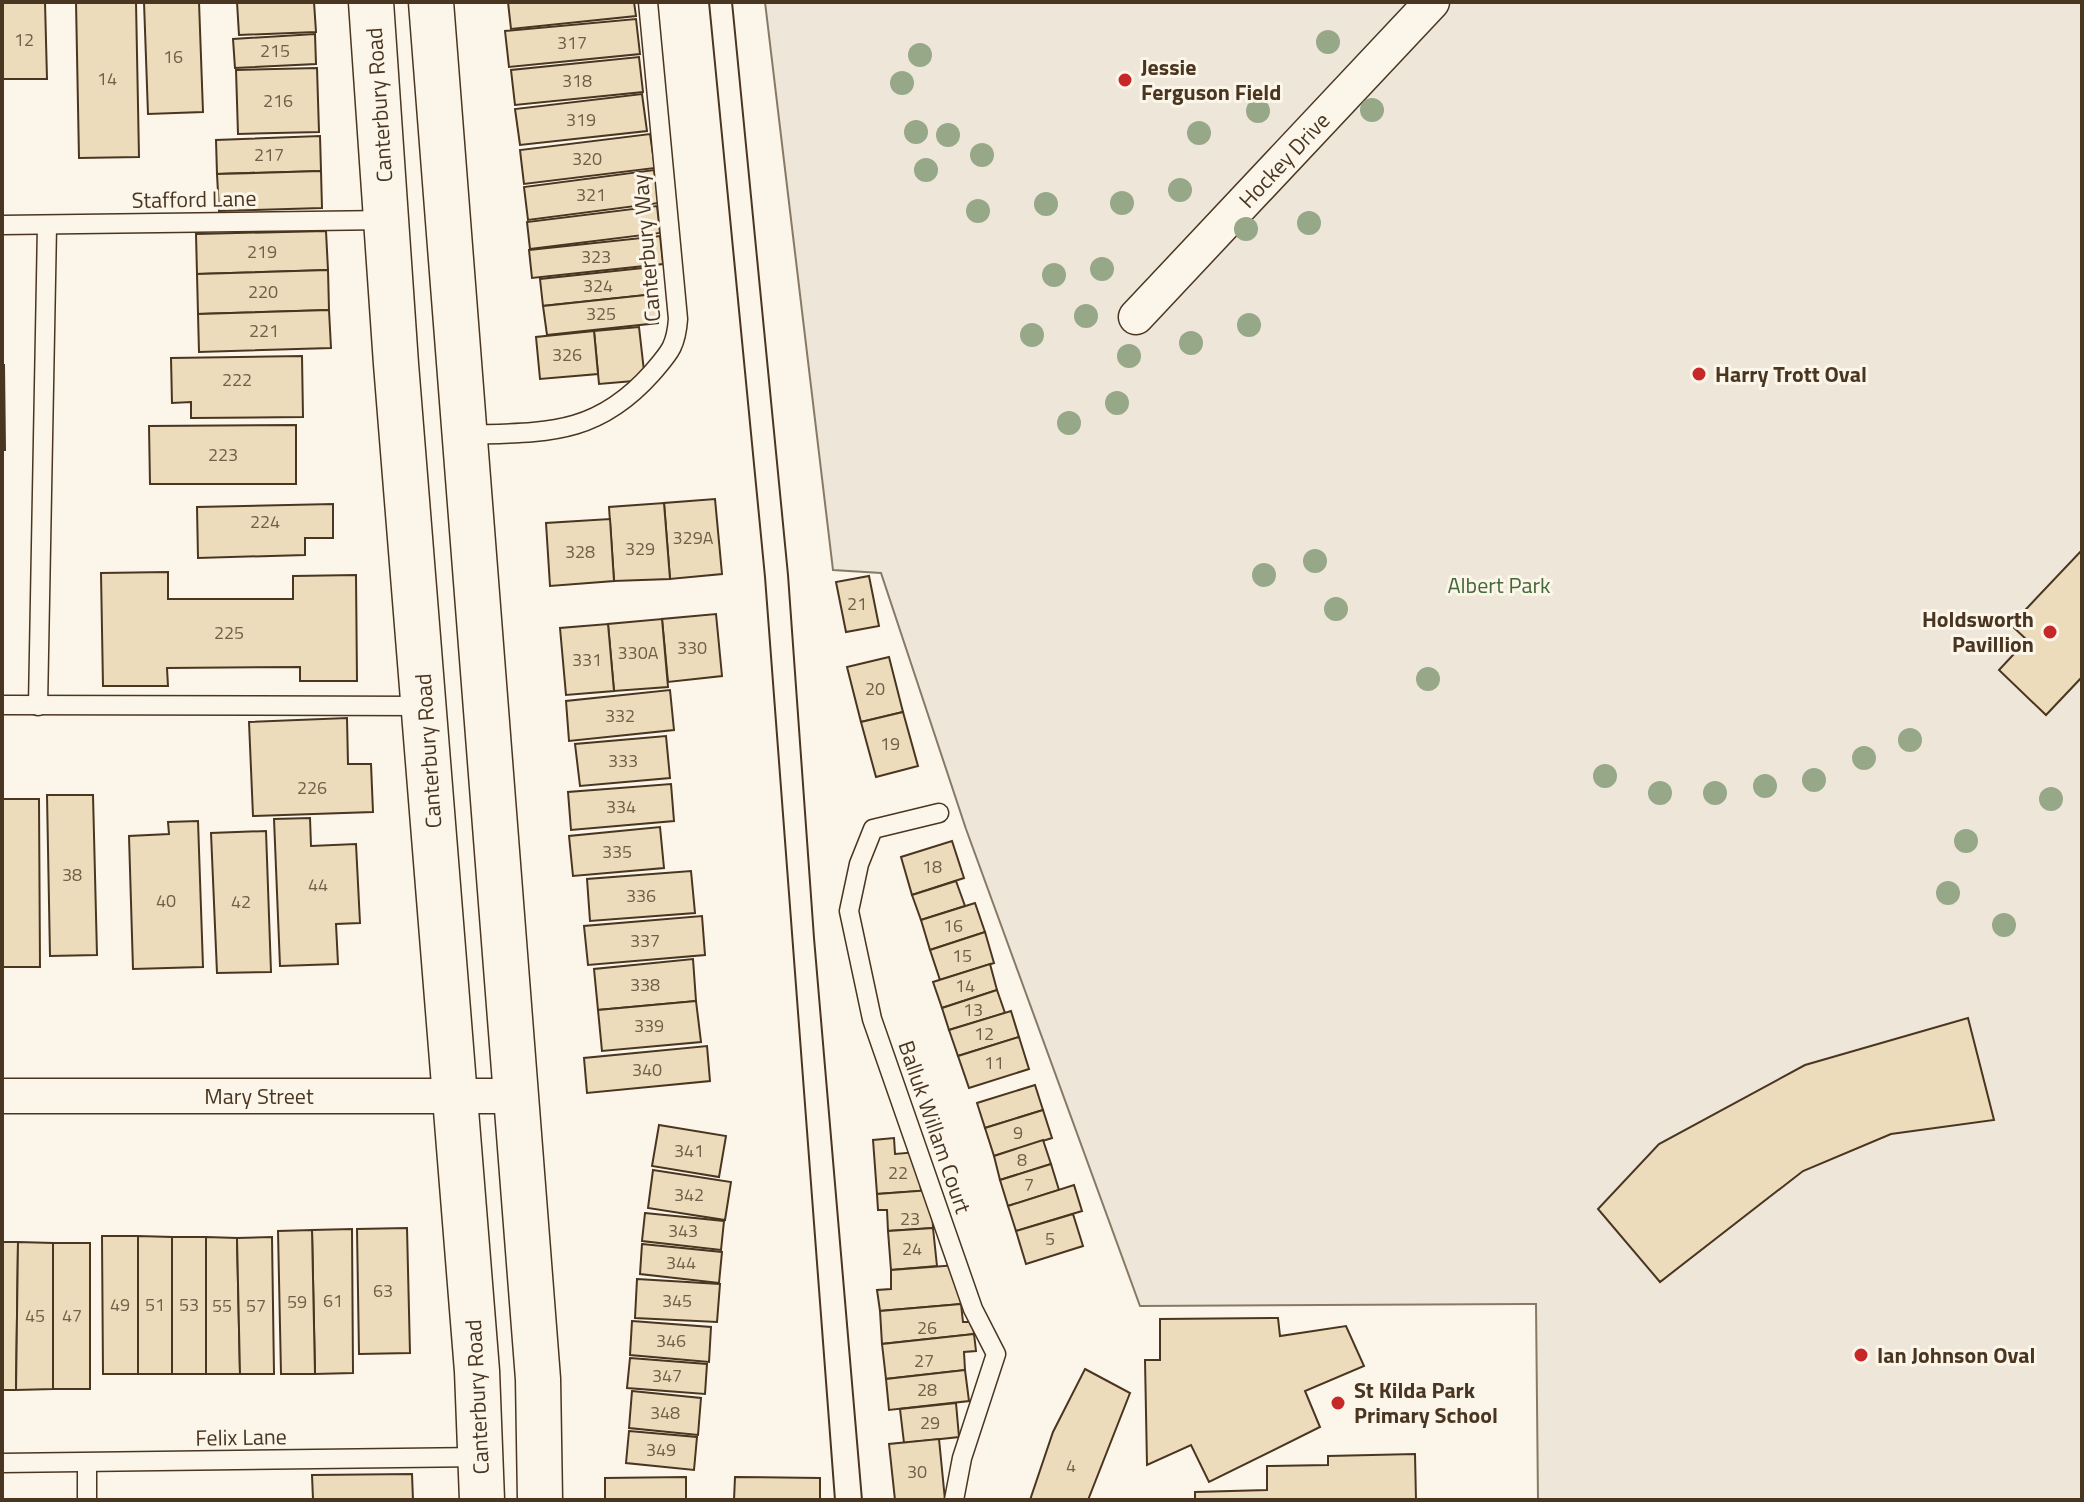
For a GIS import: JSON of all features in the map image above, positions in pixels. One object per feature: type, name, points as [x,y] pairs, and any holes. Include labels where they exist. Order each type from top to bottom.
[{"type":"main road","name":"Canterbury Road","points":[[371,2],[396,364],[477,1371],[482,1500]]},
{"type":"main road","points":[[431,2],[538,1379],[540,1500]]},
{"type":"street","name":"Hockey Drive","points":[[1136,317],[1432,2]]},
{"type":"street","name":"Mary Street","points":[[2,1096],[516,1096]]},
{"type":"lane","name":"Canterbury Way","points":[[465,435],[547,432],[583,424],[613,408],[637,389],[671,352],[677,338],[678,319],[648,2]]},
{"type":"lane","name":"Stafford Lane","points":[[2,225],[387,220]]},
{"type":"lane","points":[[38,706],[47,226]]},
{"type":"lane","points":[[2,705],[425,706]]},
{"type":"lane","name":"Balluk Willam Court","points":[[939,813],[873,829],[859,864],[849,911],[872,1019],[973,1309],[996,1354],[962,1458],[954,1500]]},
{"type":"lane","name":"Felix Lane","points":[[2,1463],[481,1457]]},
{"type":"lane","points":[[87,1463],[87,1500]]},
{"type":"green space","name":"Albert Park","points":[[765,2],[2082,2],[2082,1500],[1538,1500],[1536,1304],[1140,1306],[966,829],[881,573],[833,570]]},
{"type":"building","points":[[2,2],[45,2],[47,79],[2,79]]},
{"type":"building","points":[[76,2],[136,2],[139,157],[79,158]]},
{"type":"building","points":[[144,2],[199,2],[203,112],[148,114]]},
{"type":"building","points":[[237,2],[314,2],[316,32],[239,35]]},
{"type":"building","points":[[508,2],[634,2],[636,16],[511,29]]},
{"type":"building","points":[[636,19],[640,54],[509,67],[505,31]]},
{"type":"building","points":[[315,34],[316,64],[235,68],[233,39]]},
{"type":"building","points":[[639,57],[643,92],[515,105],[511,70]]},
{"type":"building","points":[[317,68],[319,132],[238,134],[236,70]]},
{"type":"building","points":[[642,94],[647,131],[520,145],[515,109]]},
{"type":"building","points":[[650,134],[655,168],[524,184],[520,150]]},
{"type":"building","points":[[320,136],[321,171],[217,174],[216,140]]},
{"type":"building","points":[[654,170],[659,203],[528,220],[524,187]]},
{"type":"building","points":[[321,171],[322,208],[219,211],[217,174]]},
{"type":"building","points":[[657,206],[660,233],[530,249],[527,222]]},
{"type":"building","points":[[326,231],[328,270],[197,274],[196,234]]},
{"type":"building","points":[[660,236],[663,264],[532,278],[529,250]]},
{"type":"building","points":[[652,267],[655,294],[543,306],[540,279]]},
{"type":"building","points":[[328,270],[329,310],[198,314],[197,274]]},
{"type":"building","points":[[655,294],[658,323],[547,335],[543,306]]},
{"type":"building","points":[[329,310],[331,348],[199,352],[198,314]]},
{"type":"building","points":[[639,327],[645,380],[599,384],[594,331]]},
{"type":"building","points":[[594,331],[598,374],[540,379],[536,337]]},
{"type":"building","points":[[302,356],[303,417],[191,418],[191,402],[172,403],[171,358]]},
{"type":"building","points":[[4,365],[5,450],[2,450]]},
{"type":"building","points":[[296,425],[296,484],[150,484],[149,426]]},
{"type":"building","points":[[715,499],[722,574],[670,579],[664,503]]},
{"type":"building","points":[[664,503],[670,579],[614,581],[609,507]]},
{"type":"building","points":[[333,504],[333,538],[305,538],[305,555],[198,558],[197,507]]},
{"type":"building","points":[[610,519],[614,581],[550,586],[546,523]]},
{"type":"building","name":"Holdsworth Pavillion","points":[[2082,550],[2082,677],[2046,715],[1999,670],[2027,640],[2011,625]]},
{"type":"building","points":[[168,572],[168,599],[293,599],[293,576],[356,575],[357,681],[300,681],[300,667],[167,668],[168,686],[103,686],[101,573]]},
{"type":"building","points":[[869,576],[879,626],[846,632],[836,582]]},
{"type":"building","points":[[716,614],[722,676],[668,682],[662,619]]},
{"type":"building","points":[[662,619],[668,687],[614,691],[608,624]]},
{"type":"building","points":[[608,624],[614,691],[566,695],[560,628]]},
{"type":"building","points":[[889,657],[903,712],[861,722],[847,667]]},
{"type":"building","points":[[670,690],[674,730],[569,741],[566,701]]},
{"type":"building","points":[[903,712],[918,766],[876,777],[861,722]]},
{"type":"building","points":[[347,718],[348,764],[371,764],[373,812],[253,816],[249,722]]},
{"type":"building","points":[[666,736],[670,778],[580,786],[575,744]]},
{"type":"building","points":[[671,784],[674,821],[571,830],[568,792]]},
{"type":"building","points":[[47,795],[93,795],[97,955],[50,956]]},
{"type":"building","points":[[2,799],[39,799],[40,967],[2,967]]},
{"type":"building","points":[[310,818],[311,846],[356,844],[360,923],[336,924],[338,964],[280,966],[274,819]]},
{"type":"building","points":[[198,821],[203,967],[133,969],[129,836],[169,834],[168,822]]},
{"type":"building","points":[[660,827],[664,868],[573,876],[569,836]]},
{"type":"building","points":[[266,831],[271,972],[217,973],[211,833]]},
{"type":"building","points":[[952,841],[964,878],[912,895],[901,857]]},
{"type":"building","points":[[691,871],[695,913],[590,921],[587,879]]},
{"type":"building","points":[[956,881],[965,906],[921,920],[912,895]]},
{"type":"building","points":[[975,903],[985,932],[930,950],[921,920]]},
{"type":"building","points":[[702,916],[705,955],[588,965],[584,926]]},
{"type":"building","points":[[985,932],[994,963],[940,980],[930,950]]},
{"type":"building","points":[[693,959],[696,1001],[598,1010],[594,969]]},
{"type":"building","points":[[990,964],[997,990],[942,1008],[933,982]]},
{"type":"building","points":[[997,990],[1005,1013],[949,1030],[942,1008]]},
{"type":"building","points":[[696,1001],[701,1042],[602,1051],[598,1010]]},
{"type":"building","points":[[1011,1011],[1019,1037],[958,1056],[949,1030]]},
{"type":"building","points":[[1968,1018],[1994,1120],[1891,1134],[1803,1171],[1660,1282],[1598,1209],[1659,1144],[1805,1065]]},
{"type":"building","points":[[1019,1037],[1029,1069],[969,1088],[958,1056]]},
{"type":"building","points":[[707,1046],[710,1081],[587,1093],[584,1058]]},
{"type":"building","points":[[1035,1085],[1043,1110],[985,1128],[977,1103]]},
{"type":"building","points":[[1043,1110],[1052,1138],[994,1156],[985,1128]]},
{"type":"building","points":[[659,1125],[726,1136],[719,1177],[652,1166]]},
{"type":"building","points":[[894,1138],[895,1154],[918,1152],[921,1191],[877,1194],[873,1140]]},
{"type":"building","points":[[1043,1140],[1051,1164],[1000,1180],[994,1156]]},
{"type":"building","points":[[1051,1164],[1059,1190],[1008,1206],[1000,1180]]},
{"type":"building","points":[[653,1170],[731,1182],[725,1220],[648,1208]]},
{"type":"building","points":[[1074,1185],[1082,1211],[1016,1231],[1008,1206]]},
{"type":"building","points":[[931,1190],[933,1228],[888,1231],[887,1210],[878,1210],[877,1194]]},
{"type":"building","points":[[645,1213],[724,1221],[721,1250],[642,1241]]},
{"type":"building","points":[[1073,1214],[1083,1246],[1026,1264],[1016,1231]]},
{"type":"building","points":[[407,1228],[410,1353],[359,1354],[357,1229]]},
{"type":"building","points":[[933,1228],[937,1266],[891,1270],[888,1231]]},
{"type":"building","points":[[352,1229],[353,1373],[315,1374],[312,1230]]},
{"type":"building","points":[[312,1230],[315,1374],[281,1374],[278,1231]]},
{"type":"building","points":[[102,1236],[138,1236],[138,1374],[103,1374]]},
{"type":"building","points":[[138,1236],[172,1237],[172,1374],[138,1374]]},
{"type":"building","points":[[172,1237],[206,1237],[206,1374],[172,1374]]},
{"type":"building","points":[[206,1237],[237,1238],[240,1374],[206,1374]]},
{"type":"building","points":[[272,1237],[274,1374],[240,1374],[237,1238]]},
{"type":"building","points":[[2,1242],[18,1242],[16,1390],[2,1390]]},
{"type":"building","points":[[18,1242],[53,1243],[53,1389],[16,1390]]},
{"type":"building","points":[[53,1243],[90,1243],[90,1389],[53,1389]]},
{"type":"building","points":[[642,1244],[722,1252],[719,1283],[640,1274]]},
{"type":"building","points":[[957,1265],[961,1304],[880,1311],[877,1290],[891,1289],[891,1270]]},
{"type":"building","points":[[637,1279],[720,1284],[717,1322],[635,1318]]},
{"type":"building","points":[[961,1304],[963,1322],[973,1322],[974,1334],[882,1344],[880,1311]]},
{"type":"building","points":[[1278,1318],[1280,1336],[1346,1326],[1364,1366],[1305,1391],[1320,1427],[1209,1482],[1191,1445],[1147,1465],[1145,1360],[1160,1360],[1160,1319]]},
{"type":"building","points":[[632,1321],[711,1327],[709,1362],[630,1355]]},
{"type":"building","points":[[974,1334],[976,1351],[964,1352],[965,1370],[886,1379],[882,1344]]},
{"type":"building","points":[[630,1358],[707,1364],[705,1394],[627,1388]]},
{"type":"building","points":[[1085,1369],[1130,1393],[1088,1500],[1030,1500],[1053,1432]]},
{"type":"building","points":[[965,1370],[969,1401],[889,1410],[886,1379]]},
{"type":"building","points":[[632,1391],[701,1398],[698,1435],[629,1428]]},
{"type":"building","points":[[956,1403],[959,1437],[904,1443],[900,1409]]},
{"type":"building","points":[[629,1431],[697,1437],[694,1470],[626,1463]]},
{"type":"building","points":[[939,1439],[945,1500],[895,1500],[889,1444]]},
{"type":"building","points":[[1415,1454],[1416,1500],[1195,1500],[1195,1492],[1267,1490],[1267,1466],[1328,1465],[1328,1456]]},
{"type":"building","points":[[412,1474],[413,1500],[313,1499],[312,1475]]},
{"type":"building","points":[[686,1477],[686,1500],[605,1500],[605,1478]]},
{"type":"building","points":[[735,1477],[820,1478],[820,1500],[734,1500]]},
{"type":"tram line","points":[[709,2],[765,577],[835,1500]]},
{"type":"tram line","points":[[732,2],[788,575],[814,938],[862,1500]]},
{"type":"place","name":"Jessie Ferguson Field","points":[[1125,80]]},
{"type":"place","name":"Harry Trott Oval","points":[[1699,374]]},
{"type":"place","name":"Holdsworth Pavillion","points":[[2050,632]]},
{"type":"place","name":"Ian Johnson Oval","points":[[1861,1355]]},
{"type":"place","name":"St Kilda Park Primary School","points":[[1338,1403]]}]
